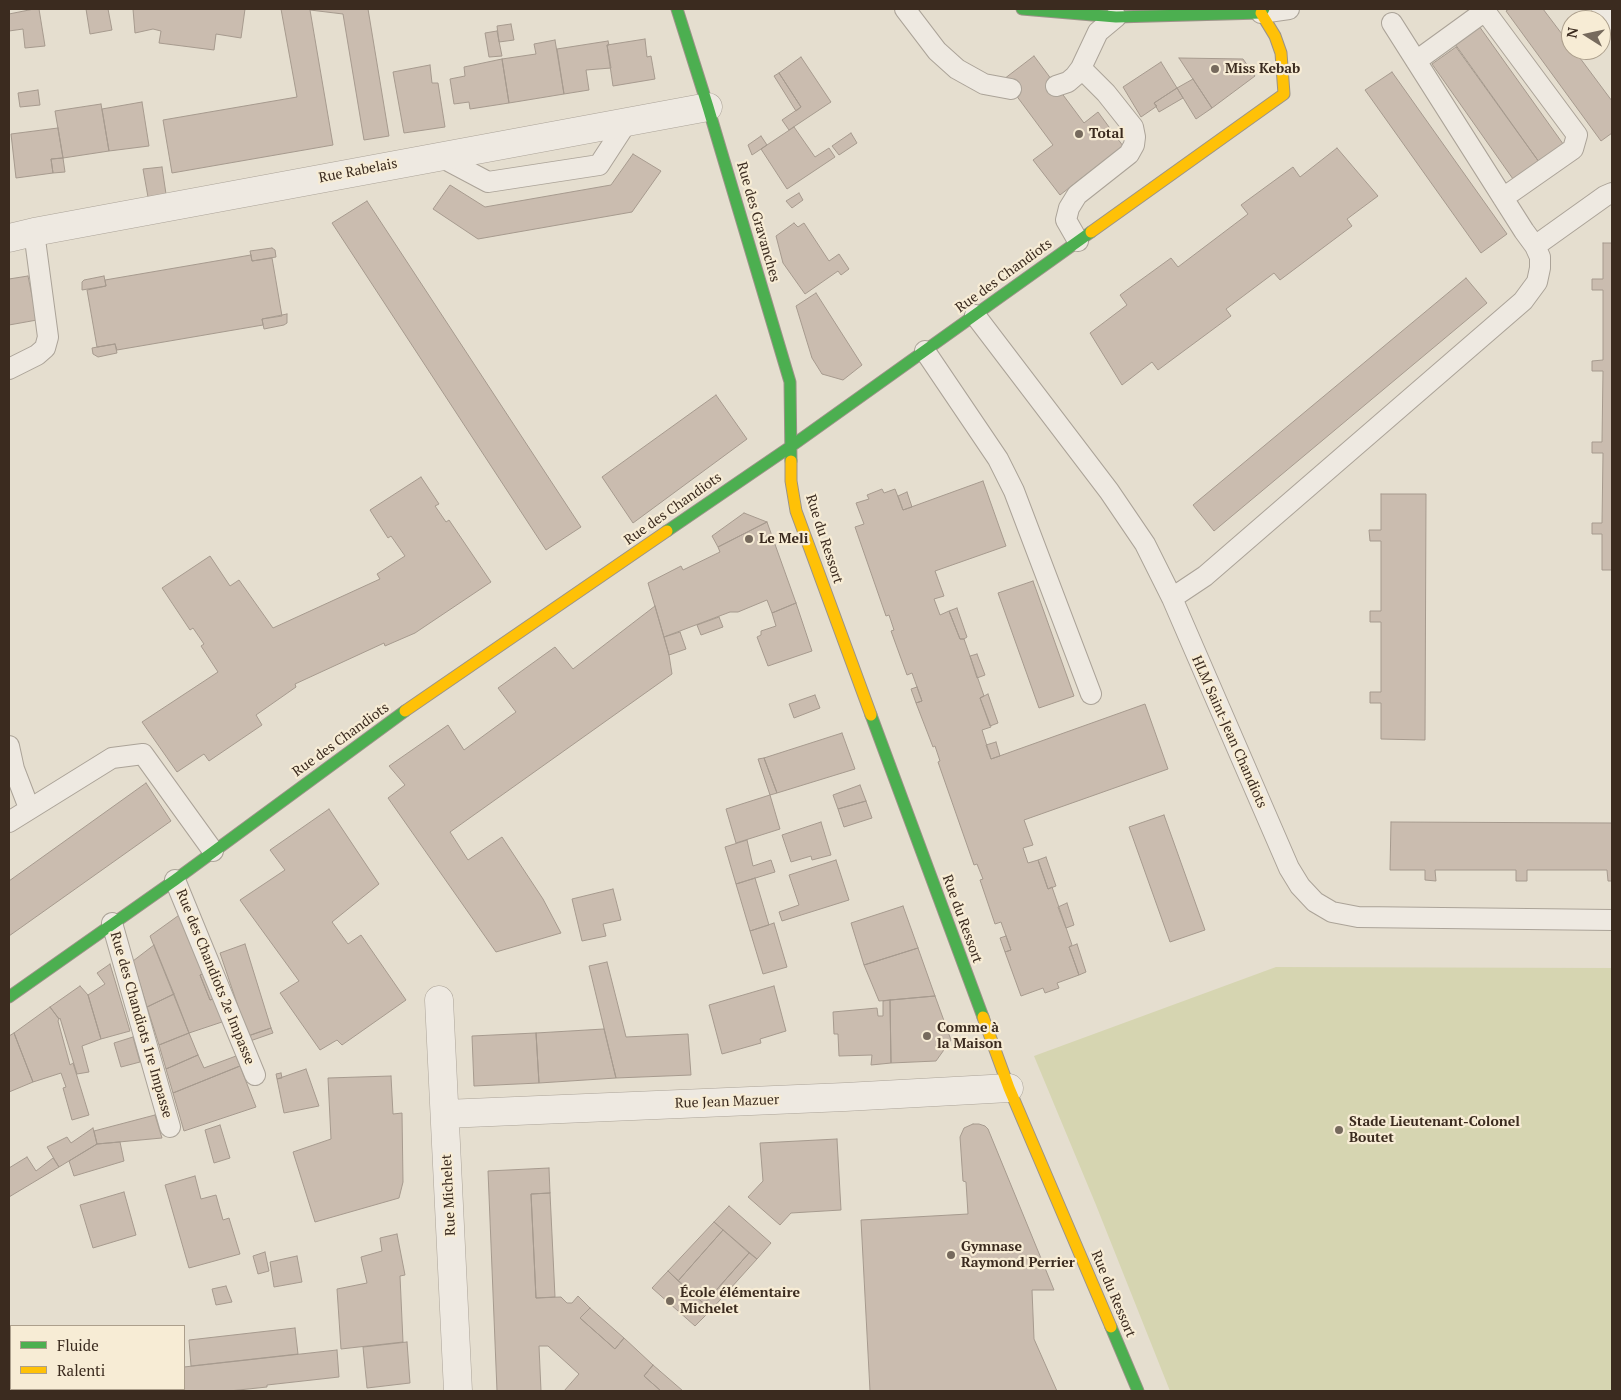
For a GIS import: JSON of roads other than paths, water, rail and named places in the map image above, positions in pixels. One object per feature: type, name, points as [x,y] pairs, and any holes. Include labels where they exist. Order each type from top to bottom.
[{"type":"street","name":"Rue des Gravanches","points":[[677,9],[790,382],[790,448]]},
{"type":"street","points":[[1022,9],[1116,16],[1191,16],[1263,11]]},
{"type":"street","points":[[1606,9],[1612,19]]},
{"type":"street","name":"Rue des Chandiots","points":[[9,997],[175,880],[412,706],[608,573],[755,470],[790,448],[1284,94],[1281,53],[1263,11]]},
{"type":"street","name":"Rue Rabelais","points":[[22,235],[708,107]]},
{"type":"street","name":"Rue du Ressort","points":[[790,448],[791,481],[796,511],[1009,1088],[1138,1391]]},
{"type":"street","name":"Rue Michelet","points":[[439,1000],[458,1391]]},
{"type":"street","name":"Rue Jean Mazuer","points":[[445,1114],[1009,1088]]},
{"type":"lane","points":[[905,9],[937,51],[957,69],[984,84],[1011,89]]},
{"type":"lane","points":[[1263,11],[1289,9]]},
{"type":"lane","points":[[1416,61],[1485,12],[1578,135],[1573,149],[1503,198]]},
{"type":"lane","points":[[1056,86],[1068,82],[1081,68],[1098,32],[1116,16]]},
{"type":"lane","points":[[1172,598],[1205,576],[1523,301],[1537,282],[1540,257],[1535,246],[1392,23]]},
{"type":"lane","points":[[1078,241],[1066,220],[1069,208],[1077,195],[1130,154],[1135,137],[1132,127],[1112,100],[1081,68]]},
{"type":"lane","points":[[440,156],[488,182],[599,165],[627,122]]},
{"type":"lane","points":[[1535,246],[1612,193]]},
{"type":"lane","points":[[9,370],[45,348],[48,337],[22,235]]},
{"type":"lane","name":"HLM Saint-Jean Chandiots","points":[[975,315],[1109,491],[1145,544],[1172,598],[1289,868],[1300,886],[1315,902],[1332,912],[1358,916],[1612,920]]},
{"type":"lane","points":[[925,351],[998,459],[1014,490],[1091,694]]},
{"type":"lane","points":[[9,746],[14,769],[29,808]]},
{"type":"lane","points":[[9,822],[112,758],[143,754],[213,851]]},
{"type":"lane","name":"Rue des Chandiots 2e Impasse","points":[[175,880],[255,1075]]},
{"type":"lane","name":"Rue des Chandiots 1re Impasse","points":[[112,923],[170,1127]]},
{"type":"place","name":"Miss Kebab","points":[[1215,69]]},
{"type":"place","name":"Total","points":[[1079,134]]},
{"type":"place","name":"Le Meli","points":[[749,539]]},
{"type":"place","name":"Comme à la Maison","points":[[927,1036]]},
{"type":"place","name":"Stade Lieutenant-Colonel Boutet","points":[[1339,1130]]},
{"type":"place","name":"Gymnase Raymond Perrier","points":[[951,1255]]},
{"type":"place","name":"École élémentaire Michelet","points":[[670,1301]]}]
